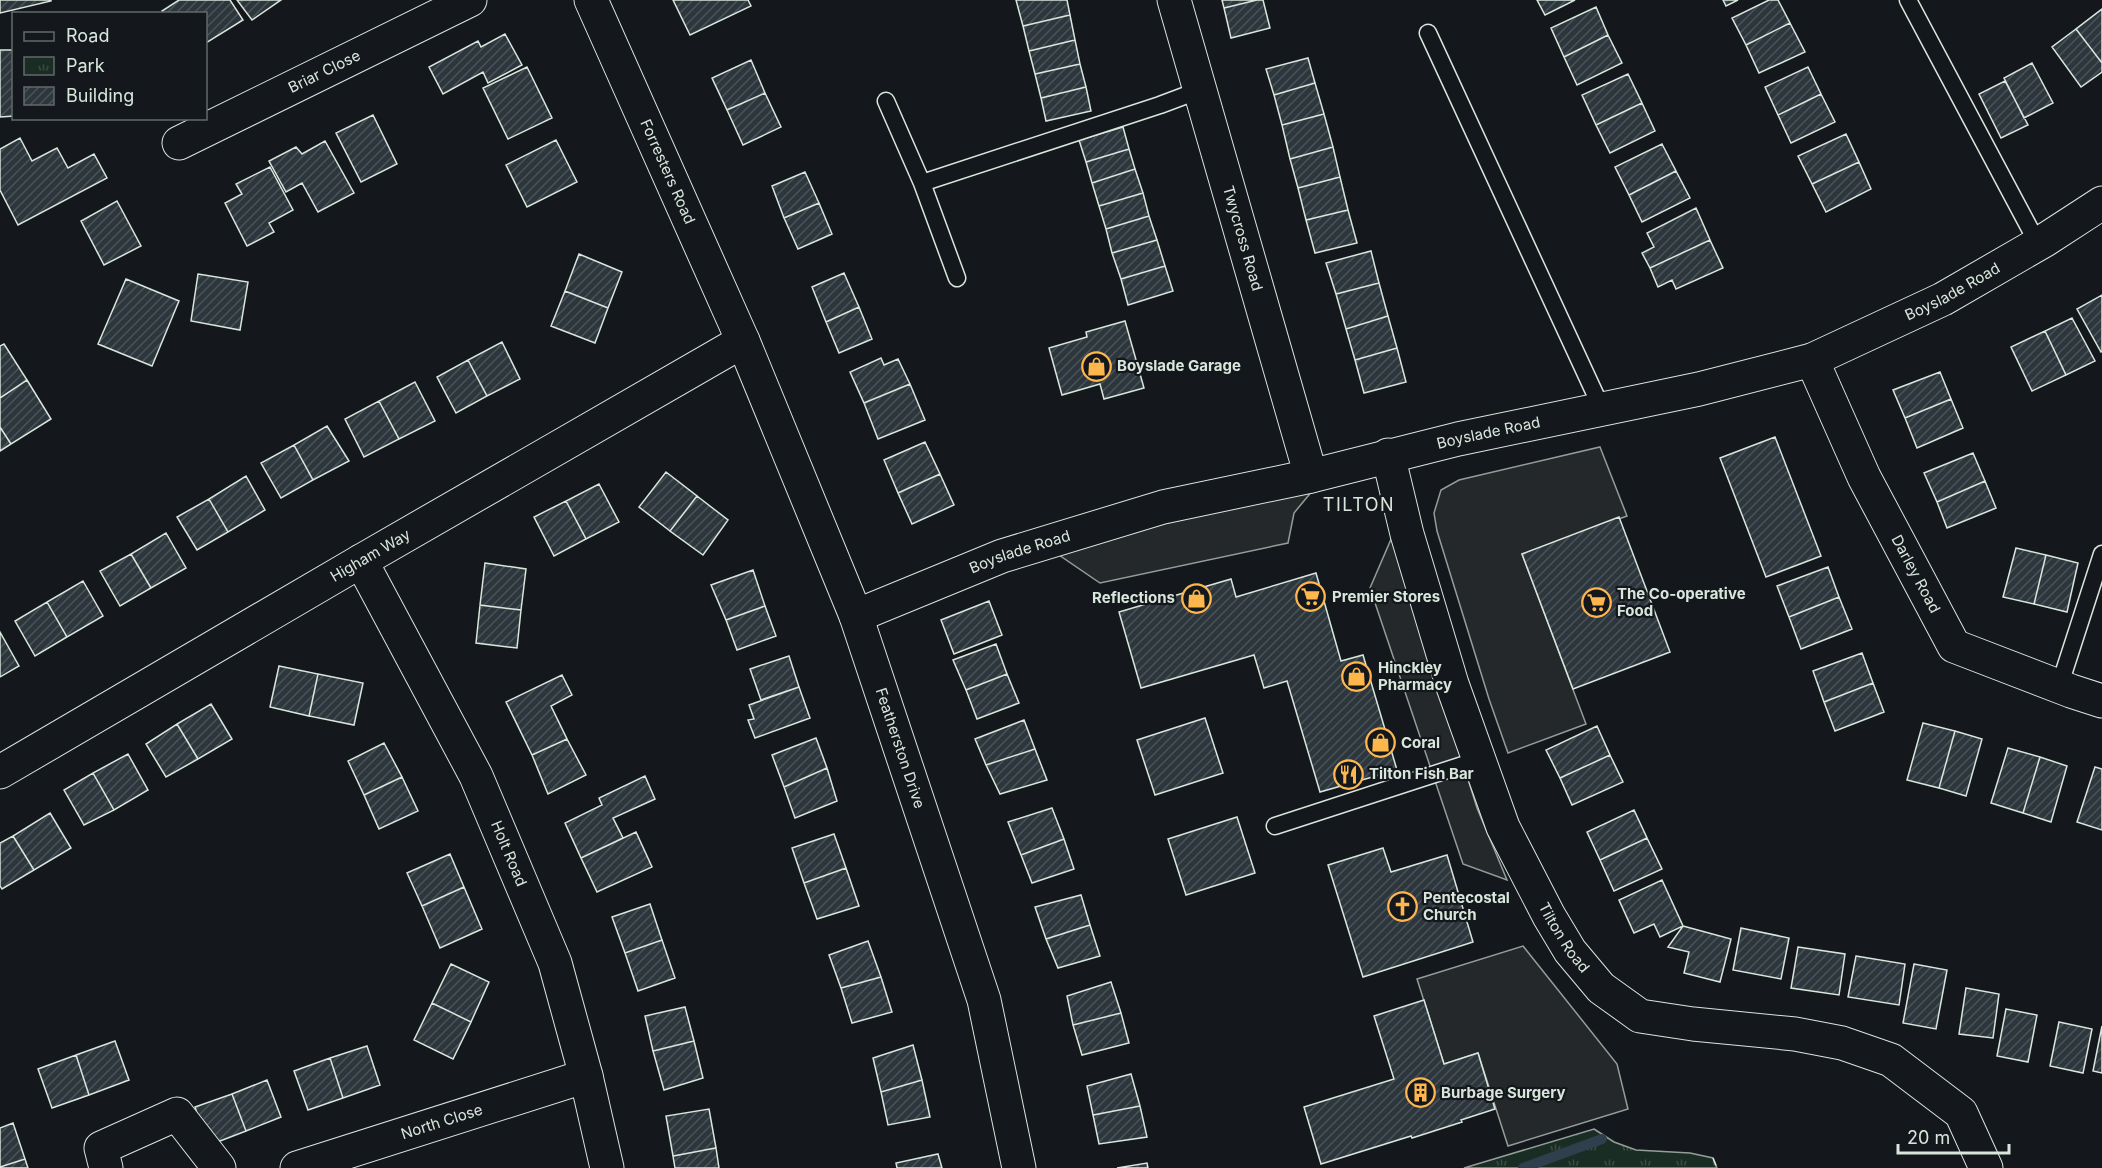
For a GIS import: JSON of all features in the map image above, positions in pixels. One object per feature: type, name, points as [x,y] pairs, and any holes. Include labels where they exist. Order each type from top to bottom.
[{"type":"street","name":"Briar Close","points":[[179,143],[470,0]]},
{"type":"street","name":"Forresters Road","points":[[591,0],[743,341]]},
{"type":"street","name":"Twycross Road","points":[[1174,0],[1311,476]]},
{"type":"street","name":"Boyslade Road","points":[[856,616],[1002,556],[1163,507],[1311,476],[1388,455],[1699,389],[1812,360],[1943,299],[2038,244],[2102,203]]},
{"type":"street","name":"Higham Way","points":[[0,772],[743,341]]},
{"type":"street","name":"Featherston Drive","points":[[743,341],[856,616],[984,1000],[1019,1168]]},
{"type":"street","name":"Darley Road","points":[[1812,360],[1864,477],[1954,646],[2102,701]]},
{"type":"street","name":"Tilton Road","points":[[1388,455],[1407,534],[1452,684],[1503,827],[1549,916],[1570,951],[1601,988],[1640,1016],[1795,1034],[1842,1043],[1891,1060],[1961,1113],[1986,1168]]},
{"type":"street","name":"Holt Road","points":[[361,561],[476,776],[555,963],[586,1076],[607,1168]]},
{"type":"street","name":"North Close","points":[[297,1168],[586,1076]]},
{"type":"street","points":[[106,1168],[101,1148],[177,1114],[219,1168]]},
{"type":"lane","points":[[1908,0],[2038,244]]},
{"type":"lane","points":[[1428,33],[1602,409]]},
{"type":"lane","points":[[922,183],[1200,90]]},
{"type":"lane","points":[[886,101],[922,183],[957,278]]},
{"type":"lane","points":[[2060,687],[2102,554]]},
{"type":"lane","points":[[1275,826],[1478,760]]},
{"type":"green space","points":[[1594,1129],[1614,1142],[1636,1150],[1690,1153],[1713,1158],[1717,1168],[1464,1168]]},
{"type":"shaded area","points":[[1600,447],[1627,516],[1522,554],[1586,724],[1508,753],[1437,531],[1434,513],[1441,490],[1459,480]]},
{"type":"shaded area","points":[[1313,490],[1294,513],[1288,543],[1100,583],[1059,555],[1163,524]]},
{"type":"shaded area","points":[[1392,537],[1477,808],[1507,880],[1463,864],[1370,588]]},
{"type":"shaded area","points":[[1523,946],[1617,1064],[1628,1109],[1508,1146],[1478,1053],[1444,1064],[1417,979]]},
{"type":"building","points":[[0,0],[51,0],[51,1],[0,13]]},
{"type":"building","points":[[179,0],[230,0],[243,20],[207,42],[207,12],[162,11]]},
{"type":"building","points":[[237,0],[281,0],[252,20]]},
{"type":"building","points":[[673,0],[748,0],[751,6],[690,35]]},
{"type":"building","points":[[1016,0],[1067,0],[1070,15],[1023,26]]},
{"type":"building","points":[[1222,0],[1257,0],[1224,8]]},
{"type":"building","points":[[1263,0],[1270,28],[1231,38],[1224,8]]},
{"type":"building","points":[[1537,0],[1575,0],[1545,15]]},
{"type":"building","points":[[1723,0],[1738,0],[1726,6]]},
{"type":"building","points":[[1769,0],[1778,0],[1790,23],[1746,45],[1732,18]]},
{"type":"building","points":[[1596,7],[1608,35],[1564,57],[1551,28]]},
{"type":"building","points":[[2102,9],[2102,63],[2076,29]]},
{"type":"building","points":[[1070,15],[1075,40],[1029,51],[1023,26]]},
{"type":"building","points":[[1790,23],[1805,52],[1759,73],[1746,45]]},
{"type":"building","points":[[2076,29],[2102,63],[2102,72],[2081,87],[2052,47]]},
{"type":"building","points":[[505,34],[522,65],[488,83],[483,72],[443,94],[429,67],[478,41],[481,47]]},
{"type":"building","points":[[1608,35],[1622,63],[1577,85],[1564,57]]},
{"type":"building","points":[[1075,40],[1080,64],[1035,74],[1029,51]]},
{"type":"building","points":[[0,50],[12,50],[12,116],[0,117]]},
{"type":"building","points":[[1308,58],[1315,83],[1274,95],[1266,69]]},
{"type":"building","points":[[751,60],[765,93],[727,110],[712,78]]},
{"type":"building","points":[[2032,63],[2053,103],[2024,118],[2004,78]]},
{"type":"building","points":[[1080,64],[1086,87],[1041,98],[1035,74]]},
{"type":"building","points":[[527,67],[552,118],[508,139],[483,88]]},
{"type":"building","points":[[1808,67],[1821,94],[1778,115],[1765,87]]},
{"type":"building","points":[[1628,74],[1642,103],[1596,125],[1582,95]]},
{"type":"building","points":[[2005,81],[2028,125],[2001,138],[1979,94]]},
{"type":"building","points":[[1315,83],[1324,114],[1282,125],[1274,95]]},
{"type":"building","points":[[1086,87],[1091,111],[1046,121],[1041,98]]},
{"type":"building","points":[[765,93],[781,127],[743,145],[727,110]]},
{"type":"building","points":[[1821,94],[1835,122],[1791,143],[1778,115]]},
{"type":"building","points":[[1642,103],[1655,131],[1610,153],[1596,125]]},
{"type":"building","points":[[1324,114],[1333,147],[1290,159],[1282,125]]},
{"type":"building","points":[[373,115],[397,164],[361,182],[336,133]]},
{"type":"building","points":[[1123,127],[1129,149],[1086,162],[1079,140]]},
{"type":"building","points":[[1846,134],[1859,162],[1812,184],[1798,156]]},
{"type":"building","points":[[20,138],[32,161],[57,148],[68,168],[94,154],[107,178],[18,225],[0,190],[0,149]]},
{"type":"building","points":[[556,140],[577,182],[527,207],[506,165]]},
{"type":"building","points":[[325,141],[354,193],[318,212],[302,183],[286,192],[269,161],[296,147],[302,154]]},
{"type":"building","points":[[1662,144],[1676,171],[1629,195],[1615,167]]},
{"type":"building","points":[[1333,147],[1340,177],[1298,188],[1290,159]]},
{"type":"building","points":[[1129,149],[1135,169],[1092,183],[1086,162]]},
{"type":"building","points":[[1859,162],[1871,189],[1826,212],[1812,184]]},
{"type":"building","points":[[270,167],[293,210],[269,223],[274,232],[247,246],[225,203],[242,194],[236,184]]},
{"type":"building","points":[[1135,169],[1143,193],[1099,206],[1092,183]]},
{"type":"building","points":[[1676,171],[1690,198],[1642,222],[1629,195]]},
{"type":"building","points":[[805,172],[819,203],[784,218],[772,186]]},
{"type":"building","points":[[1340,177],[1348,210],[1306,220],[1298,188]]},
{"type":"building","points":[[1143,193],[1149,216],[1106,229],[1099,206]]},
{"type":"building","points":[[117,201],[141,246],[104,265],[81,221]]},
{"type":"building","points":[[819,203],[832,234],[798,249],[784,218]]},
{"type":"building","points":[[1696,208],[1710,240],[1650,268],[1642,253],[1654,247],[1647,233]]},
{"type":"building","points":[[1348,210],[1357,243],[1315,253],[1306,220]]},
{"type":"building","points":[[1149,216],[1157,240],[1112,253],[1106,229]]},
{"type":"building","points":[[1157,240],[1165,266],[1121,279],[1112,253]]},
{"type":"building","points":[[1710,240],[1723,268],[1676,289],[1672,280],[1658,287],[1650,268]]},
{"type":"building","points":[[1371,251],[1379,283],[1336,294],[1326,263]]},
{"type":"building","points":[[579,254],[622,272],[608,308],[565,291]]},
{"type":"building","points":[[1165,266],[1173,291],[1128,305],[1121,279]]},
{"type":"building","points":[[844,273],[859,307],[826,322],[812,287]]},
{"type":"building","points":[[198,274],[248,282],[240,330],[191,321]]},
{"type":"building","points":[[126,279],[179,301],[152,366],[98,344]]},
{"type":"building","points":[[1379,283],[1388,316],[1346,329],[1336,294]]},
{"type":"building","points":[[565,291],[608,308],[595,343],[551,326]]},
{"type":"building","points":[[2102,295],[2102,351],[2101,352],[2077,309]]},
{"type":"building","points":[[859,307],[872,339],[839,353],[826,322]]},
{"type":"building","points":[[1388,316],[1397,348],[1355,360],[1346,329]]},
{"type":"building","points":[[2072,318],[2095,361],[2066,375],[2045,331]]},
{"type":"building","name":"Boyslade Garage","points":[[1125,321],[1144,388],[1104,399],[1100,384],[1062,395],[1049,348],[1087,337],[1086,332]]},
{"type":"building","points":[[2045,331],[2066,375],[2032,391],[2011,347]]},
{"type":"building","points":[[502,342],[520,379],[487,396],[468,360]]},
{"type":"building","points":[[4,344],[27,380],[0,398],[0,346]]},
{"type":"building","points":[[1397,348],[1406,382],[1364,393],[1355,360]]},
{"type":"building","points":[[881,358],[884,365],[898,359],[910,384],[864,403],[850,372]]},
{"type":"building","points":[[468,360],[487,396],[456,413],[437,377]]},
{"type":"building","points":[[1940,372],[1951,399],[1905,418],[1893,390]]},
{"type":"building","points":[[27,380],[51,419],[11,444],[0,427],[0,398]]},
{"type":"building","points":[[415,382],[435,421],[399,439],[379,401]]},
{"type":"building","points":[[910,384],[925,420],[878,439],[864,403]]},
{"type":"building","points":[[1951,399],[1963,428],[1917,448],[1905,418]]},
{"type":"building","points":[[379,401],[399,439],[364,457],[345,419]]},
{"type":"building","points":[[327,426],[349,461],[313,480],[294,445]]},
{"type":"building","points":[[0,427],[11,444],[0,451]]},
{"type":"building","points":[[1775,437],[1821,556],[1766,577],[1720,458]]},
{"type":"building","points":[[925,442],[940,474],[898,493],[884,460]]},
{"type":"building","points":[[294,445],[313,480],[281,498],[261,463]]},
{"type":"building","points":[[1973,453],[1985,481],[1937,502],[1924,473]]},
{"type":"building","points":[[666,472],[697,496],[670,531],[639,507]]},
{"type":"building","points":[[940,474],[954,505],[912,524],[898,493]]},
{"type":"building","points":[[246,476],[265,510],[228,532],[209,499]]},
{"type":"building","points":[[1985,481],[1996,508],[1947,528],[1937,502]]},
{"type":"building","points":[[599,484],[619,522],[586,539],[566,501]]},
{"type":"building","points":[[697,496],[728,520],[703,555],[670,531]]},
{"type":"building","points":[[209,499],[228,532],[197,550],[177,517]]},
{"type":"building","points":[[566,501],[586,539],[554,556],[534,517]]},
{"type":"building","name":"The Co-operative Food","points":[[1619,517],[1670,652],[1573,689],[1522,554]]},
{"type":"building","points":[[166,533],[186,568],[151,588],[131,554]]},
{"type":"building","points":[[2016,548],[2046,555],[2034,604],[2003,597]]},
{"type":"building","points":[[131,554],[151,588],[120,606],[100,571]]},
{"type":"building","points":[[2046,555],[2078,563],[2067,612],[2034,604]]},
{"type":"building","points":[[485,563],[526,569],[521,610],[480,605]]},
{"type":"building","points":[[1828,567],[1839,597],[1789,617],[1777,586]]},
{"type":"building","points":[[753,570],[765,606],[726,620],[711,585]]},
{"type":"building","points":[[1316,573],[1341,661],[1363,655],[1397,770],[1320,792],[1287,681],[1264,688],[1254,655],[1141,688],[1119,612],[1231,579],[1236,597]]},
{"type":"building","points":[[83,581],[103,616],[67,637],[47,602]]},
{"type":"building","points":[[1839,597],[1852,629],[1801,649],[1789,617]]},
{"type":"building","points":[[989,601],[1002,635],[954,654],[941,620]]},
{"type":"building","points":[[47,602],[67,637],[35,656],[15,621]]},
{"type":"building","points":[[480,605],[521,610],[517,648],[476,643]]},
{"type":"building","points":[[765,606],[776,636],[737,650],[726,620]]},
{"type":"building","points":[[0,632],[19,666],[0,677]]},
{"type":"building","points":[[996,644],[1007,674],[966,690],[953,660]]},
{"type":"building","points":[[1862,653],[1873,683],[1824,702],[1813,671]]},
{"type":"building","points":[[789,656],[799,687],[761,700],[750,669]]},
{"type":"building","points":[[279,666],[318,674],[309,716],[270,707]]},
{"type":"building","points":[[318,674],[363,683],[354,725],[309,716]]},
{"type":"building","points":[[1007,674],[1019,703],[977,719],[966,690]]},
{"type":"building","points":[[562,675],[572,695],[551,706],[567,739],[532,755],[506,702]]},
{"type":"building","points":[[1873,683],[1884,712],[1835,731],[1824,702]]},
{"type":"building","points":[[799,687],[810,718],[755,738],[748,720],[754,719],[749,705]]},
{"type":"building","points":[[211,704],[232,739],[198,759],[177,724]]},
{"type":"building","points":[[1205,718],[1223,773],[1155,795],[1137,740]]},
{"type":"building","points":[[1024,720],[1035,749],[986,765],[975,739]]},
{"type":"building","points":[[1923,723],[1955,731],[1939,788],[1907,780]]},
{"type":"building","points":[[177,724],[198,759],[166,777],[146,744]]},
{"type":"building","points":[[1597,726],[1610,755],[1560,778],[1546,750]]},
{"type":"building","points":[[1955,731],[1982,739],[1966,796],[1939,788]]},
{"type":"building","points":[[816,738],[827,768],[784,787],[772,755]]},
{"type":"building","points":[[567,739],[586,775],[548,794],[532,755]]},
{"type":"building","points":[[384,743],[402,777],[364,795],[348,761]]},
{"type":"building","points":[[2008,748],[2040,757],[2023,813],[1991,803]]},
{"type":"building","points":[[1035,749],[1047,780],[1000,794],[986,765]]},
{"type":"building","points":[[128,754],[148,790],[114,810],[93,773]]},
{"type":"building","points":[[1610,755],[1623,782],[1572,805],[1560,778]]},
{"type":"building","points":[[2040,757],[2067,766],[2051,822],[2023,813]]},
{"type":"building","points":[[2095,767],[2102,769],[2102,830],[2077,822]]},
{"type":"building","points":[[827,768],[837,801],[795,818],[784,787]]},
{"type":"building","points":[[93,773],[114,810],[84,825],[64,790]]},
{"type":"building","points":[[645,776],[655,799],[613,818],[623,838],[581,858],[565,823],[602,805],[599,798]]},
{"type":"building","points":[[402,777],[418,811],[379,829],[364,795]]},
{"type":"building","points":[[1052,808],[1064,839],[1021,855],[1008,822]]},
{"type":"building","points":[[1634,810],[1647,838],[1600,860],[1587,832]]},
{"type":"building","points":[[50,813],[71,848],[34,870],[13,836]]},
{"type":"building","points":[[1237,817],[1255,873],[1186,895],[1168,839]]},
{"type":"building","points":[[636,832],[652,867],[597,892],[581,858]]},
{"type":"building","points":[[834,834],[846,868],[804,883],[792,848]]},
{"type":"building","points":[[13,836],[34,870],[2,889],[0,886],[0,843]]},
{"type":"building","points":[[1647,838],[1662,869],[1614,891],[1600,860]]},
{"type":"building","points":[[1064,839],[1074,869],[1032,883],[1021,855]]},
{"type":"building","name":"Pentecostal Church","points":[[1383,848],[1391,872],[1447,855],[1473,942],[1363,977],[1328,865]]},
{"type":"building","points":[[450,854],[464,887],[422,906],[407,873]]},
{"type":"building","points":[[846,868],[859,906],[817,919],[804,883]]},
{"type":"building","points":[[1662,880],[1683,926],[1660,937],[1654,924],[1634,933],[1619,900]]},
{"type":"building","points":[[464,887],[482,929],[440,948],[422,906]]},
{"type":"building","points":[[1081,895],[1090,925],[1046,939],[1035,907]]},
{"type":"building","points":[[650,904],[662,940],[625,953],[612,917]]},
{"type":"building","points":[[1090,925],[1100,956],[1058,968],[1046,939]]},
{"type":"building","points":[[1683,926],[1731,939],[1720,982],[1684,973],[1689,952],[1668,947]]},
{"type":"building","points":[[1741,928],[1789,938],[1781,979],[1733,970]]},
{"type":"building","points":[[662,940],[675,978],[638,991],[625,953]]},
{"type":"building","points":[[868,941],[881,977],[841,988],[829,955]]},
{"type":"building","points":[[1798,947],[1845,954],[1839,995],[1791,988]]},
{"type":"building","points":[[1856,956],[1905,964],[1899,1005],[1848,997]]},
{"type":"building","points":[[451,964],[489,982],[471,1022],[432,1003]]},
{"type":"building","points":[[1914,964],[1947,970],[1936,1029],[1903,1023]]},
{"type":"building","points":[[881,977],[892,1012],[852,1023],[841,988]]},
{"type":"building","points":[[1111,982],[1121,1013],[1073,1025],[1067,996]]},
{"type":"building","points":[[1966,988],[1999,994],[1993,1038],[1959,1034]]},
{"type":"building","name":"Burbage Surgery","points":[[1424,1000],[1444,1064],[1478,1053],[1495,1109],[1412,1138],[1411,1136],[1321,1164],[1304,1107],[1394,1079],[1374,1016]]},
{"type":"building","points":[[432,1003],[471,1022],[453,1059],[414,1040]]},
{"type":"building","points":[[685,1007],[694,1041],[653,1051],[645,1016]]},
{"type":"building","points":[[2006,1009],[2037,1015],[2028,1062],[1997,1056]]},
{"type":"building","points":[[1121,1013],[1129,1043],[1082,1055],[1073,1025]]},
{"type":"building","points":[[2059,1022],[2092,1029],[2083,1073],[2050,1066]]},
{"type":"building","points":[[2102,1026],[2102,1073],[2093,1071]]},
{"type":"building","points":[[115,1041],[129,1080],[89,1095],[76,1055]]},
{"type":"building","points":[[694,1041],[703,1078],[664,1090],[653,1051]]},
{"type":"building","points":[[913,1045],[922,1080],[881,1092],[873,1058]]},
{"type":"building","points":[[367,1046],[380,1085],[343,1098],[330,1058]]},
{"type":"building","points":[[76,1055],[89,1095],[52,1108],[38,1069]]},
{"type":"building","points":[[330,1058],[343,1098],[308,1110],[294,1071]]},
{"type":"building","points":[[1131,1074],[1140,1106],[1093,1115],[1087,1086]]},
{"type":"building","points":[[267,1080],[281,1117],[246,1131],[232,1094]]},
{"type":"building","points":[[922,1080],[930,1117],[888,1125],[881,1092]]},
{"type":"building","points":[[232,1094],[246,1131],[207,1146],[195,1107]]},
{"type":"building","points":[[1140,1106],[1147,1137],[1099,1144],[1093,1115]]},
{"type":"building","points":[[709,1109],[716,1148],[673,1156],[666,1116]]},
{"type":"building","points":[[13,1123],[25,1159],[0,1167],[0,1128]]},
{"type":"building","points":[[716,1148],[719,1168],[675,1168],[673,1156]]},
{"type":"building","points":[[938,1154],[942,1168],[897,1168],[896,1163]]},
{"type":"building","points":[[25,1159],[28,1168],[0,1168],[0,1167]]},
{"type":"building","points":[[1147,1163],[1148,1168],[1117,1168]]},
{"type":"waterway","points":[[1523,1168],[1602,1139]]},
{"type":"fence","points":[[1713,1158],[1717,1168]]},
{"type":"place","name":"Boyslade Garage","points":[[1096,366]]},
{"type":"place","name":"Premier Stores","points":[[1311,597]]},
{"type":"place","name":"Reflections","points":[[1196,598]]},
{"type":"place","name":"The Co-operative Food","points":[[1596,603]]},
{"type":"place","name":"Hinckley Pharmacy","points":[[1357,677]]},
{"type":"place","name":"Coral","points":[[1380,743]]},
{"type":"place","name":"Tilton Fish Bar","points":[[1348,774]]},
{"type":"place","name":"Pentecostal Church","points":[[1402,907]]},
{"type":"place","name":"Burbage Surgery","points":[[1420,1093]]},
{"type":"district","name":"TILTON","points":[[1359,505]]}]
